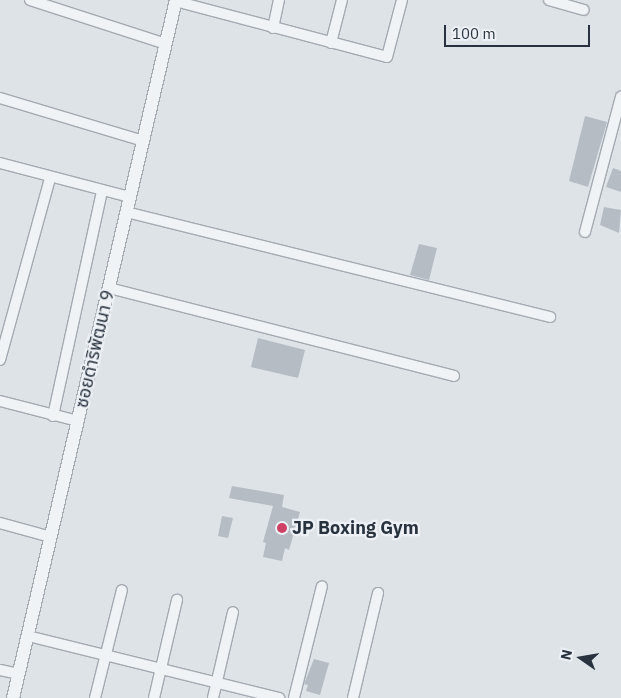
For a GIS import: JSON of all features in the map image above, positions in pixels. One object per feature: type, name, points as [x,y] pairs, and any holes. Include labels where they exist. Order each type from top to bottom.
[{"type":"street","points":[[30,0],[166,44]]},
{"type":"street","points":[[273,28],[279,0]]},
{"type":"street","points":[[331,43],[342,0]]},
{"type":"street","points":[[176,1],[387,57],[402,0]]},
{"type":"street","points":[[549,0],[584,10]]},
{"type":"street","name":"ซอยดำริพัฒนา 9","points":[[13,698],[176,1]]},
{"type":"street","points":[[585,232],[621,97]]},
{"type":"street","points":[[0,98],[143,141]]},
{"type":"street","points":[[0,163],[102,192],[130,197]]},
{"type":"street","points":[[0,360],[50,178]]},
{"type":"street","points":[[53,416],[102,192]]},
{"type":"street","points":[[126,212],[550,317]]},
{"type":"street","points":[[109,288],[454,376]]},
{"type":"street","points":[[0,401],[78,421]]},
{"type":"street","points":[[0,523],[51,537]]},
{"type":"street","points":[[294,698],[322,586]]},
{"type":"street","points":[[95,698],[122,590]]},
{"type":"street","points":[[353,698],[378,593]]},
{"type":"street","points":[[154,698],[177,600]]},
{"type":"street","points":[[213,698],[233,612]]},
{"type":"street","points":[[28,636],[279,698]]},
{"type":"street","points":[[0,670],[19,674]]},
{"type":"building","points":[[585,116],[607,122],[588,187],[569,181]]},
{"type":"building","points":[[613,168],[621,171],[621,192],[606,187]]},
{"type":"building","points":[[604,207],[621,210],[619,233],[600,225]]},
{"type":"building","points":[[419,244],[437,248],[429,280],[410,275]]},
{"type":"building","points":[[258,338],[305,350],[298,378],[251,367]]},
{"type":"building","points":[[232,486],[284,495],[282,507],[300,512],[289,550],[285,548],[282,561],[263,557],[266,543],[263,542],[273,506],[229,498]]},
{"type":"building","points":[[222,516],[233,518],[228,538],[218,536]]},
{"type":"building","points":[[314,659],[329,663],[320,695],[306,691],[308,685],[304,684]]},
{"type":"place","name":"JP Boxing Gym","points":[[282,528]]}]
